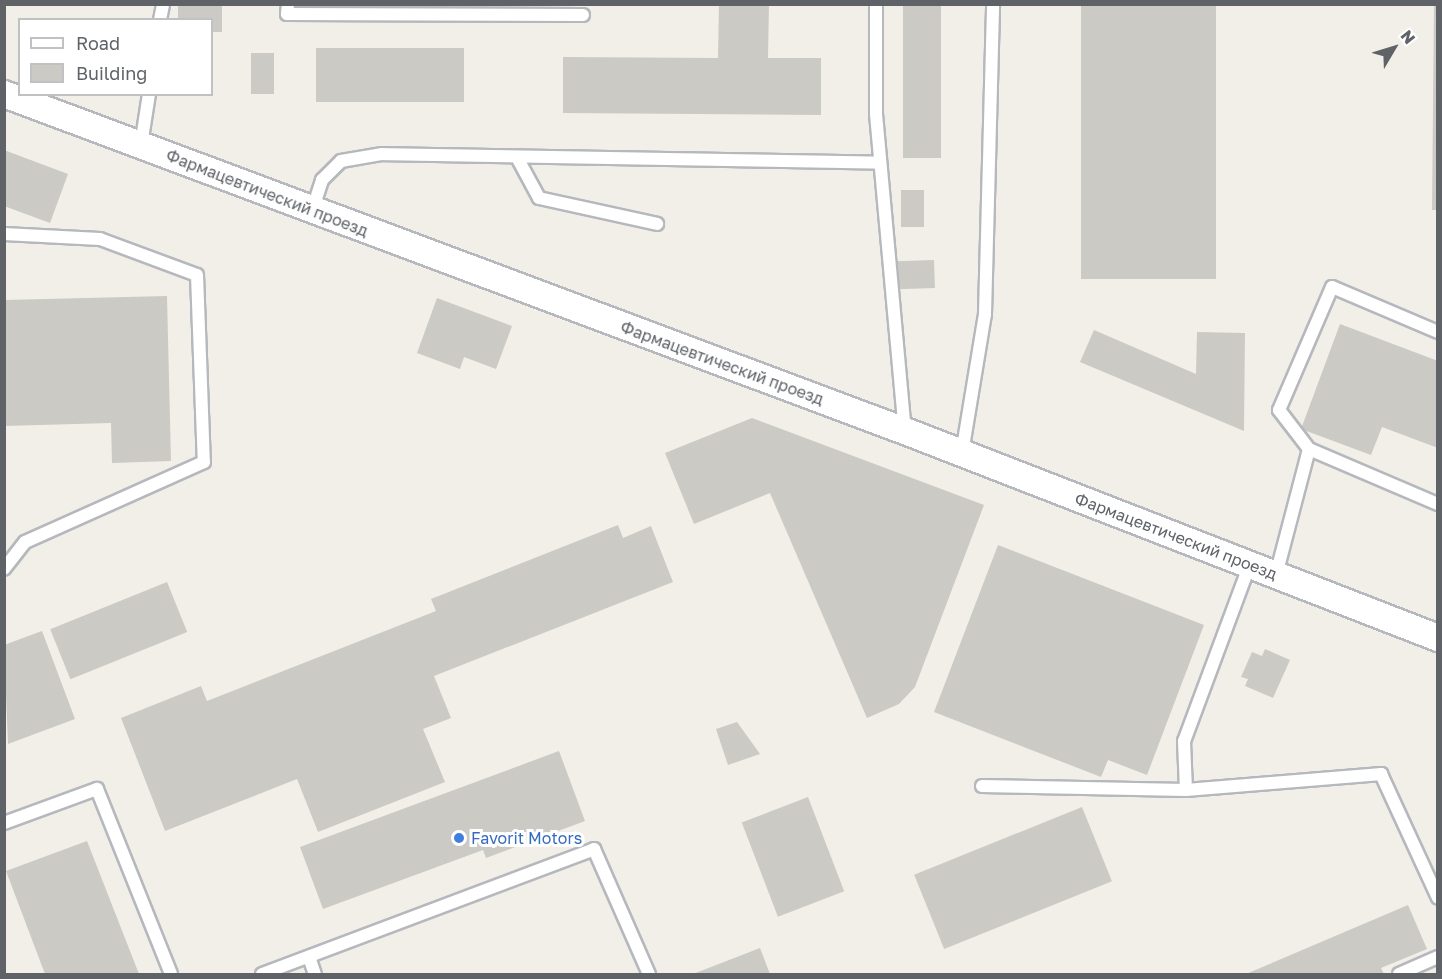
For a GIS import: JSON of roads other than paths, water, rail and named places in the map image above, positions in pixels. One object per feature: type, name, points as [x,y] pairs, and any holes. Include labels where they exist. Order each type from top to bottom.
[{"type":"street","name":"Фармацевтический проезд","points":[[4,94],[905,431],[1437,638]]},
{"type":"lane","points":[[288,4],[287,14],[583,15]]},
{"type":"lane","points":[[876,4],[880,163],[905,431]]},
{"type":"lane","points":[[962,453],[985,314],[993,4]]},
{"type":"lane","points":[[141,145],[149,96]]},
{"type":"lane","points":[[312,211],[322,180],[341,160],[382,154],[519,161],[880,163]]},
{"type":"lane","points":[[519,161],[538,198],[657,224]]},
{"type":"lane","points":[[4,234],[100,239],[197,275],[204,462],[25,542],[4,569]]},
{"type":"lane","points":[[1437,332],[1332,287],[1279,411],[1309,449],[1437,504]]},
{"type":"lane","points":[[1276,575],[1309,449]]},
{"type":"lane","points":[[1186,790],[1184,741],[1251,564]]},
{"type":"lane","points":[[982,786],[1186,790],[1381,774],[1437,898]]},
{"type":"lane","points":[[4,823],[97,789],[171,975]]},
{"type":"lane","points":[[262,975],[594,849],[649,975]]},
{"type":"lane","points":[[309,957],[315,975]]},
{"type":"lane","points":[[1399,975],[1437,957]]},
{"type":"place","name":"Favorit Motors","points":[[459,838]]}]
